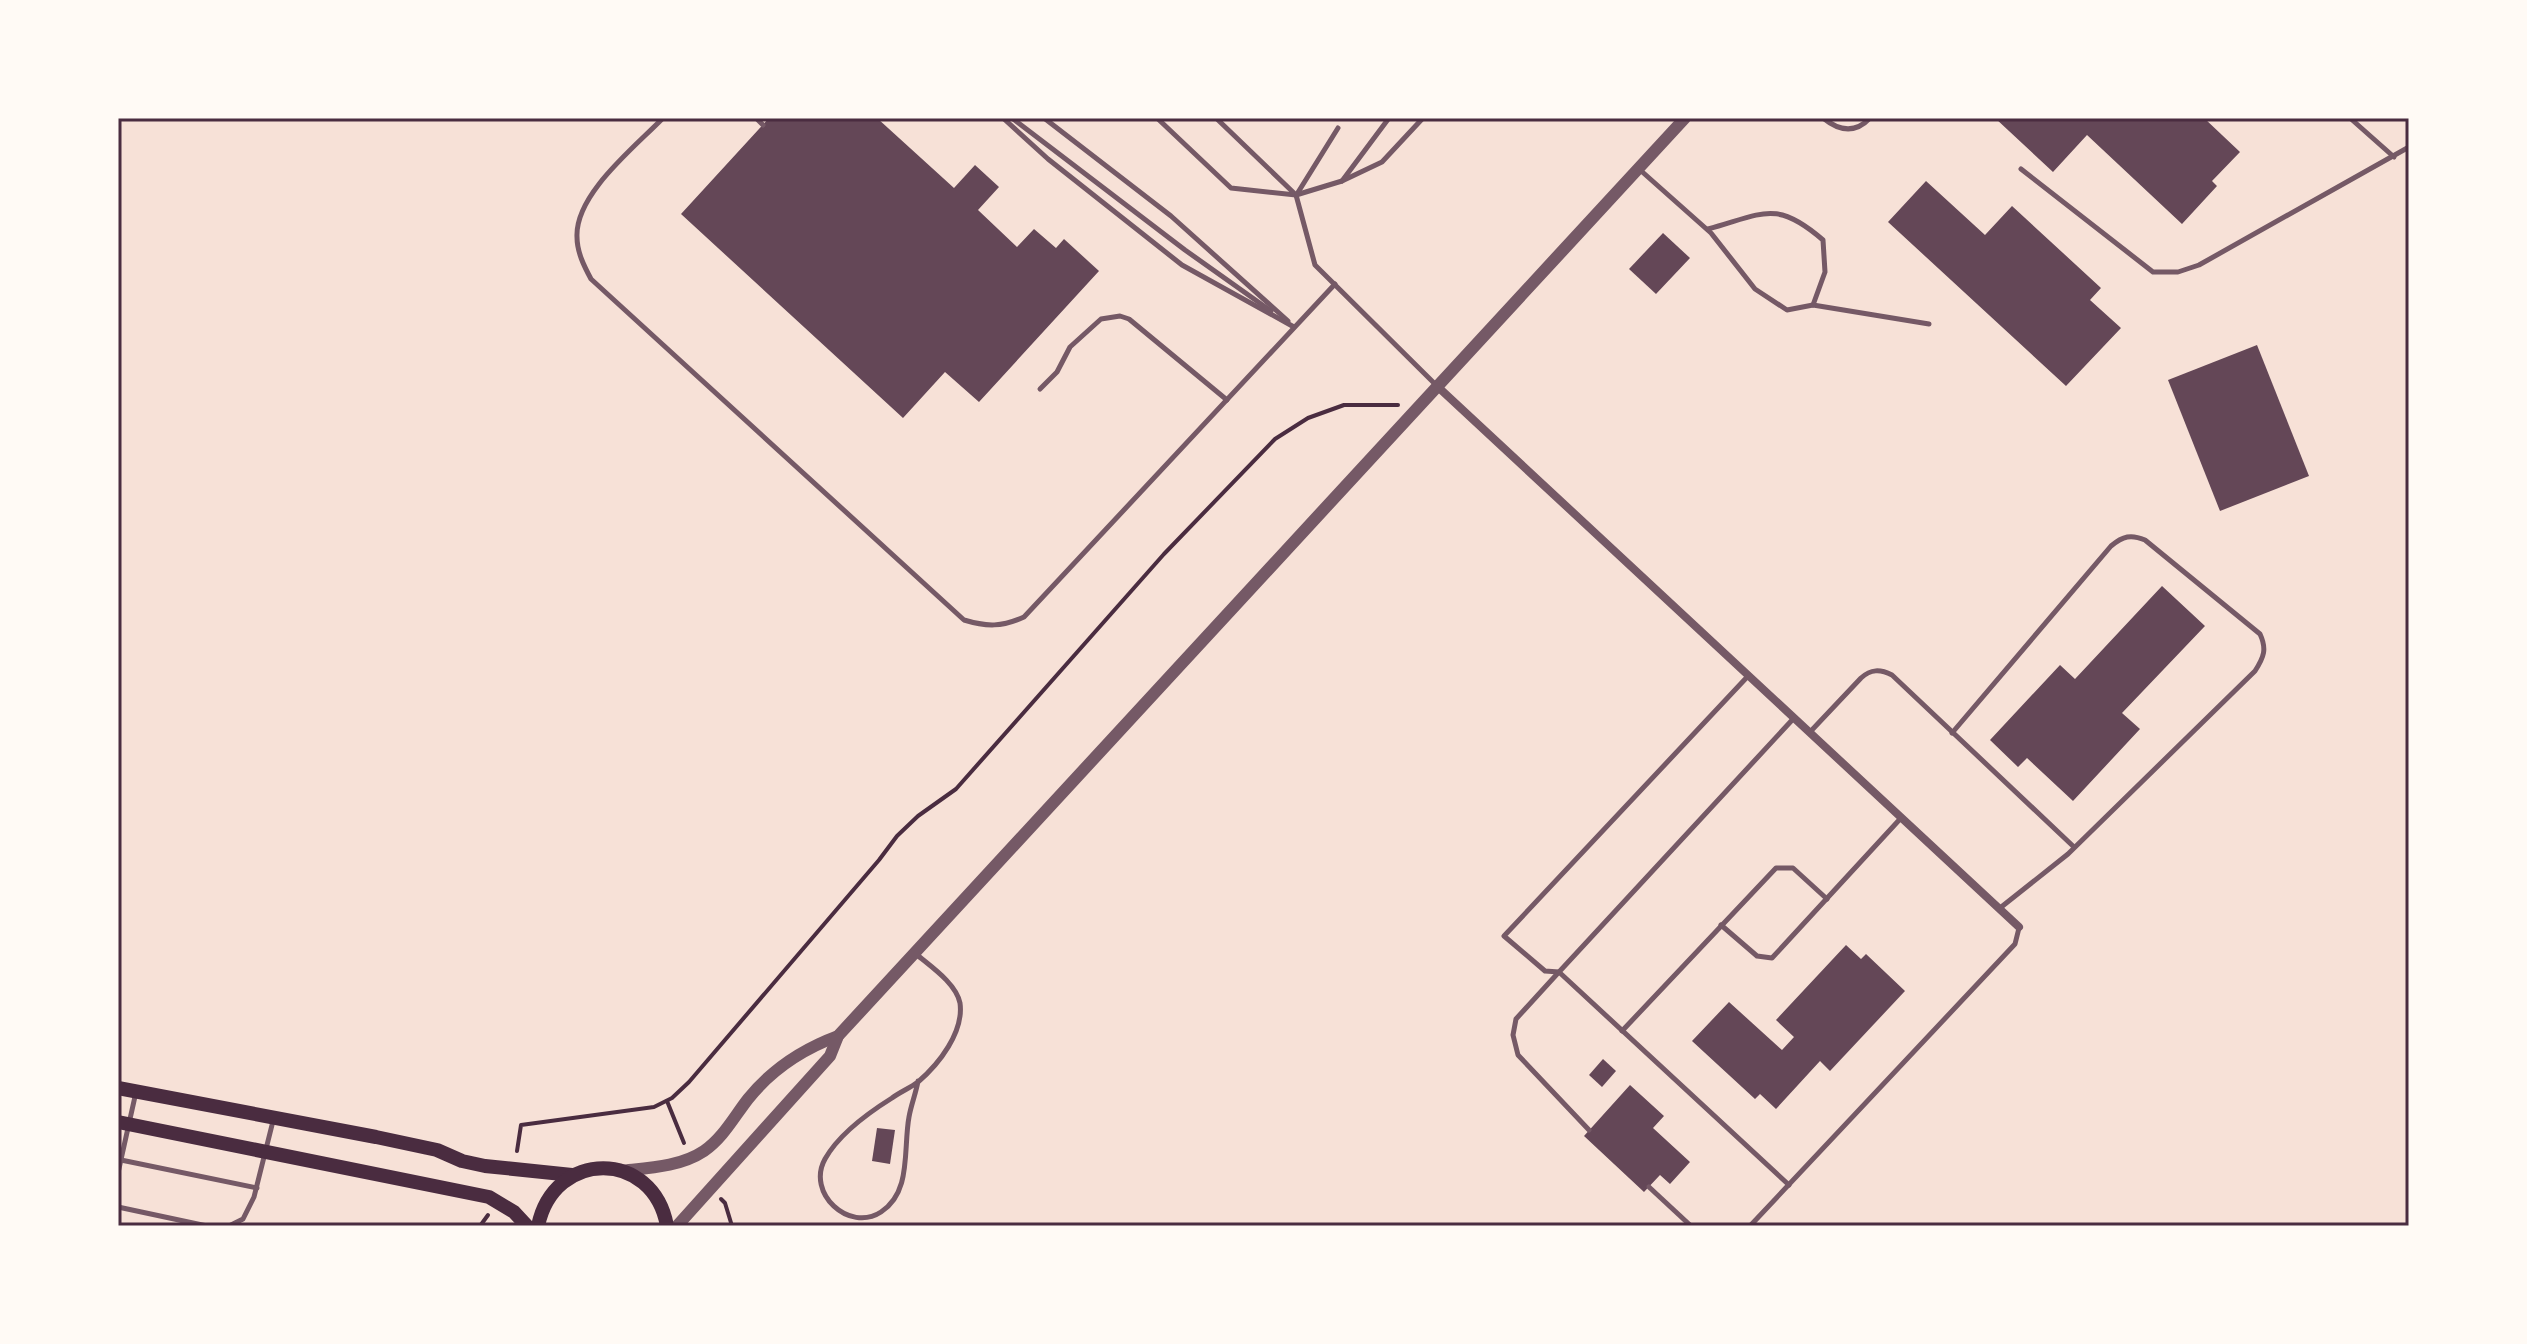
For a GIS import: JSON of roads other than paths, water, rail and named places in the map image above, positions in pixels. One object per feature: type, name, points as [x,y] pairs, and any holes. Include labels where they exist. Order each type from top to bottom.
[{"type":"main road","points":[[118,1088],[437,1150],[462,1161],[514,1171],[572,1175]]},
{"type":"main road","points":[[123,1123],[489,1197],[514,1212],[527,1226]]},
{"type":"main road","points":[[538,1226],[545,1204],[556,1187],[572,1175],[592,1169],[621,1171],[635,1176],[652,1190],[664,1210],[667,1226]]},
{"type":"street","points":[[677,1226],[830,1056],[838,1036],[1685,118]]},
{"type":"street","points":[[1438,387],[2019,927]]},
{"type":"street","points":[[621,1171],[685,1161],[706,1150],[774,1073],[807,1048],[838,1036]]},
{"type":"lane","points":[[663,118],[591,193],[579,215],[577,237],[581,260],[591,279],[964,620],[988,627],[1007,625],[1024,617],[1335,284]]},
{"type":"lane","points":[[756,118],[763,125]]},
{"type":"lane","points":[[1003,118],[1048,159],[1182,265],[1294,327]]},
{"type":"lane","points":[[1012,118],[1185,250],[1294,327]]},
{"type":"lane","points":[[1044,118],[1171,216],[1294,327]]},
{"type":"lane","points":[[1157,118],[1231,188],[1296,195],[1342,181],[1382,162],[1423,118]]},
{"type":"lane","points":[[1216,118],[1296,195],[1315,265],[1438,387]]},
{"type":"lane","points":[[1342,181],[1389,118]]},
{"type":"lane","points":[[1823,118],[1840,129],[1851,130],[1864,125],[1870,118]]},
{"type":"lane","points":[[2350,118],[2394,157]]},
{"type":"lane","points":[[1296,195],[1338,128]]},
{"type":"lane","points":[[2021,169],[2153,272],[2178,272],[2199,265],[2409,147]]},
{"type":"lane","points":[[1639,169],[1707,229],[1755,289],[1787,310],[1813,305],[1929,324]]},
{"type":"lane","points":[[1707,229],[1765,213],[1785,213],[1806,225],[1823,240],[1825,272],[1813,305]]},
{"type":"lane","points":[[1040,389],[1057,372],[1070,347],[1101,319],[1120,316],[1129,319],[1227,400]]},
{"type":"lane","points":[[1952,733],[2121,537],[2135,536],[2145,540],[2260,634],[2265,645],[2263,658],[2255,671],[2074,847],[2000,908]]},
{"type":"lane","points":[[1810,732],[1868,672],[1883,670],[1892,675],[2074,847]]},
{"type":"lane","points":[[1749,675],[1504,936],[1545,971],[1559,972],[1789,1185]]},
{"type":"lane","points":[[1589,1130],[1518,1055],[1513,1035],[1516,1019],[1794,717]]},
{"type":"lane","points":[[1721,925],[1757,956],[1772,958],[1902,817]]},
{"type":"lane","points":[[1622,1031],[1776,868],[1793,868],[1827,899]]},
{"type":"lane","points":[[1750,1226],[2015,944],[2019,927]]},
{"type":"lane","points":[[915,953],[947,981],[960,1002],[957,1031],[942,1055],[918,1081],[888,1100],[839,1139],[822,1163],[821,1184],[829,1204],[847,1217],[873,1217],[893,1205],[901,1188],[909,1115],[918,1081]]},
{"type":"lane","points":[[118,1173],[123,1123],[136,1091]]},
{"type":"lane","points":[[229,1226],[243,1219],[257,1188],[273,1117]]},
{"type":"lane","points":[[121,1160],[257,1188]]},
{"type":"lane","points":[[1649,1187],[1691,1226]]},
{"type":"lane","points":[[118,1207],[207,1226]]}]
